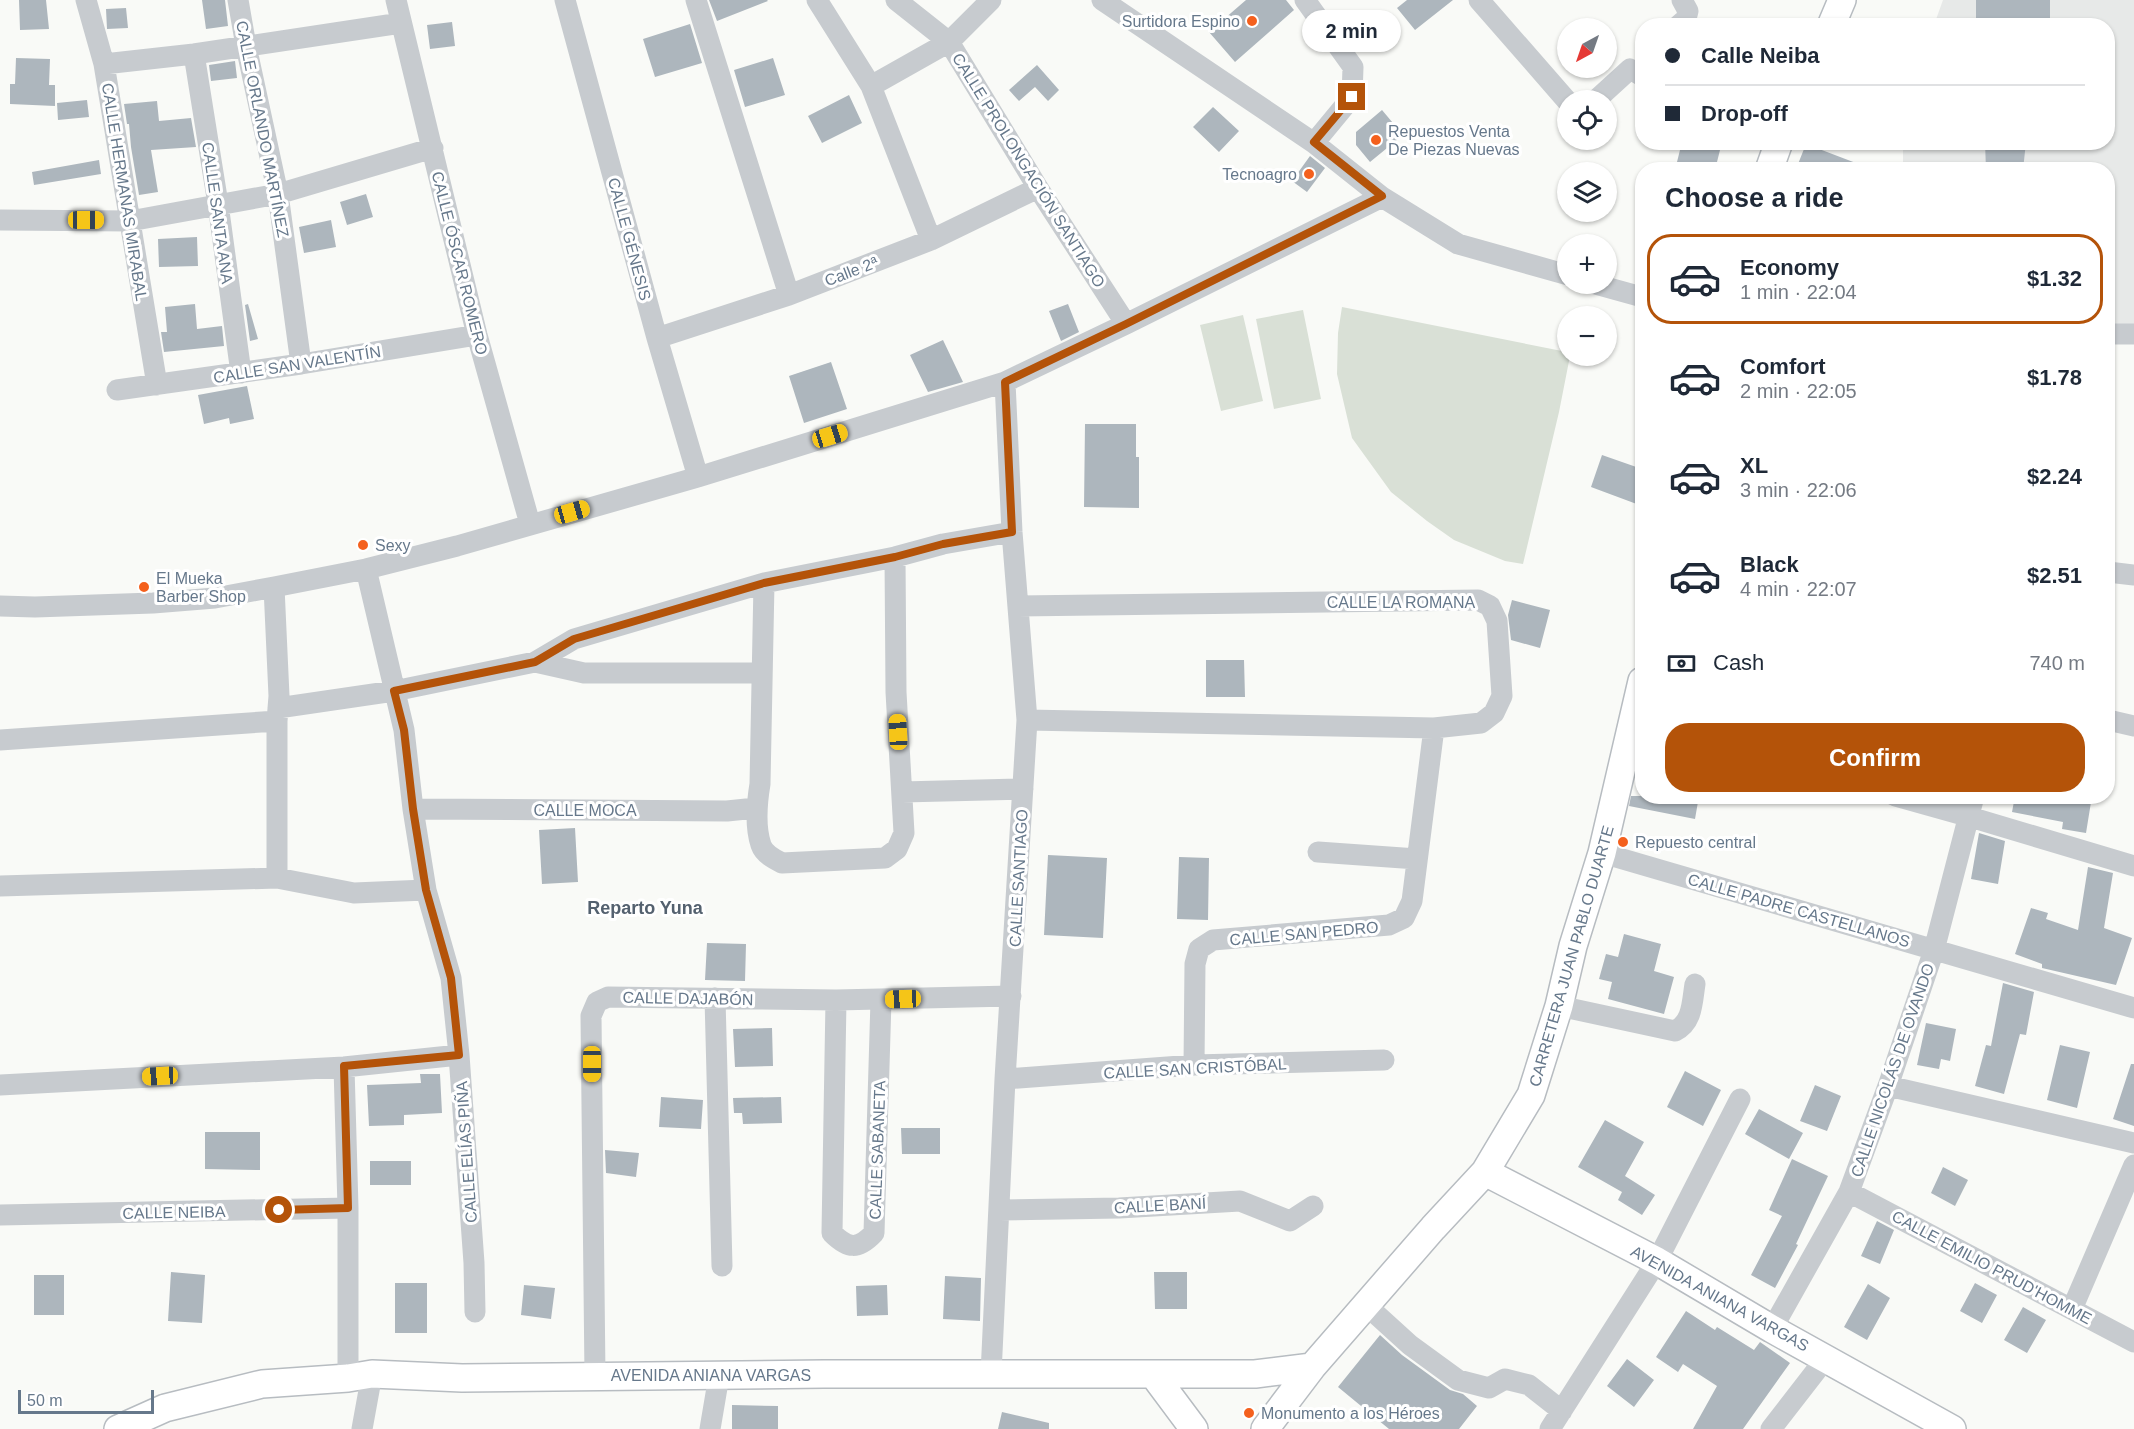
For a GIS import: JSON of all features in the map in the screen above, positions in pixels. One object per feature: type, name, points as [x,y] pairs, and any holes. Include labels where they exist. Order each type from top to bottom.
[{"type":"main road","points":[[1834,18],[1842,0]]},
{"type":"main road","name":"CARRETERA JUAN PABLO DUARTE","points":[[1265,1429],[1312,1367],[1485,1172],[1531,1095],[1559,1006],[1573,946],[1602,853],[1635,711]]},
{"type":"main road","name":"AVENIDA ANIANA VARGAS","points":[[1485,1172],[1657,1260],[1772,1329],[1952,1429]]},
{"type":"main road","name":"AVENIDA ANIANA VARGAS","points":[[118,1429],[165,1408],[262,1384],[360,1376],[462,1378],[1255,1374],[1312,1367]]},
{"type":"main road","points":[[1154,1374],[1194,1429]]},
{"type":"street","name":"CALLE HERMANAS MIRABAL","points":[[86,0],[104,64],[157,385]]},
{"type":"street","name":"CALLE ORLANDO MARTÍNEZ","points":[[238,0],[278,194],[301,364]]},
{"type":"street","name":"CALLE ÓSCAR ROMERO","points":[[396,0],[477,335],[530,524]]},
{"type":"street","name":"CALLE GÉNESIS","points":[[565,0],[657,338],[698,477]]},
{"type":"street","points":[[696,0],[789,295]]},
{"type":"street","points":[[817,0],[871,86],[931,240]]},
{"type":"street","name":"CALLE PROLONGACIÓN SANTIAGO","points":[[896,0],[949,42],[1038,188],[1126,324]]},
{"type":"street","points":[[871,86],[949,42],[991,0]]},
{"type":"street","points":[[1102,0],[1314,142],[1382,196],[1458,244],[1557,273]]},
{"type":"street","points":[[1305,0],[1353,67],[1352,97],[1314,142]]},
{"type":"street","points":[[1479,0],[1558,90]]},
{"type":"street","points":[[1682,0],[1688,11],[1686,18]]},
{"type":"street","points":[[104,64],[194,54],[401,23]]},
{"type":"street","name":"CALLE SANTA ANA","points":[[194,54],[218,204],[241,373]]},
{"type":"street","points":[[1609,90],[1635,70]]},
{"type":"street","points":[[0,220],[130,220],[278,194],[433,147]]},
{"type":"street","name":"Calle 2ª","points":[[657,338],[789,295],[931,240],[1038,188]]},
{"type":"street","points":[[0,606],[35,608],[215,598],[366,569],[698,477],[1005,382],[1382,196]]},
{"type":"street","points":[[1617,290],[1635,295]]},
{"type":"street","points":[[2115,334],[2134,334]]},
{"type":"street","name":"CALLE SAN VALENTÍN","points":[[117,390],[301,364],[477,335]]},
{"type":"street","name":"CALLE SANTIAGO","points":[[992,1374],[1005,1079],[1028,720],[1012,532],[1005,382]]},
{"type":"street","points":[[0,740],[278,714],[394,691],[535,662],[574,639],[764,583],[895,557],[943,544],[1012,532]]},
{"type":"street","points":[[764,583],[760,784],[756,808],[761,846],[769,856],[782,863],[885,858],[897,849],[904,833],[896,692],[895,557]]},
{"type":"street","name":"CALLE ELÍAS PIÑA","points":[[366,569],[404,730],[413,809],[426,890],[451,978],[474,1263],[475,1312]]},
{"type":"street","points":[[2115,573],[2134,575]]},
{"type":"street","points":[[274,587],[278,714],[277,878]]},
{"type":"street","name":"CALLE LA ROMANA","points":[[1018,606],[1478,600],[1490,606],[1497,621],[1502,696],[1494,713],[1481,723],[1434,728],[1028,720]]},
{"type":"street","points":[[535,662],[584,673],[761,673]]},
{"type":"street","points":[[2115,722],[2134,726]]},
{"type":"street","name":"CALLE SAN PEDRO","points":[[1194,1065],[1195,964],[1199,950],[1213,940],[1389,925],[1404,918],[1412,901],[1434,728]]},
{"type":"street","points":[[902,792],[1023,789]]},
{"type":"street","points":[[1951,804],[1972,807],[2134,866]]},
{"type":"street","name":"CALLE NICOLÁS DE OVANDO","points":[[1772,1329],[1849,1192],[1934,950],[1972,807]]},
{"type":"street","name":"CALLE MOCA","points":[[413,809],[727,811],[756,808]]},
{"type":"street","points":[[1318,852],[1417,859]]},
{"type":"street","name":"CALLE PADRE CASTELLANOS","points":[[1602,853],[2134,1008]]},
{"type":"street","points":[[0,886],[277,878],[354,893],[426,890]]},
{"type":"street","points":[[1559,1006],[1675,1031],[1688,1020],[1695,984]]},
{"type":"street","name":"CALLE DAJABÓN","points":[[595,1376],[591,1016],[597,1002],[608,997],[881,1000],[1011,996]]},
{"type":"street","points":[[715,998],[722,1266]]},
{"type":"street","name":"CALLE SABANETA","points":[[836,1000],[832,1233],[842,1242],[854,1246],[866,1242],[874,1233],[881,1000]]},
{"type":"street","points":[[0,1085],[344,1066],[459,1055]]},
{"type":"street","name":"CALLE SAN CRISTÓBAL","points":[[1005,1079],[1194,1065],[1384,1060]]},
{"type":"street","points":[[344,1066],[348,1208],[362,1429]]},
{"type":"street","points":[[1888,1086],[2134,1143]]},
{"type":"street","points":[[1550,1429],[1657,1260],[1740,1099]]},
{"type":"street","points":[[2072,1310],[2134,1165]]},
{"type":"street","name":"CALLE EMILIO PRUD'HOMME","points":[[1849,1192],[2134,1342]]},
{"type":"street","name":"CALLE BANÍ","points":[[999,1210],[1119,1208],[1240,1201],[1290,1221],[1313,1206]]},
{"type":"street","name":"CALLE NEIBA","points":[[0,1215],[348,1208]]},
{"type":"street","points":[[1366,1305],[1410,1345],[1458,1380],[1489,1388],[1505,1379],[1529,1385],[1562,1411]]},
{"type":"street","points":[[1771,1429],[1826,1358]]},
{"type":"street","points":[[710,1429],[719,1376]]},
{"type":"shaded area","points":[[1943,0],[2134,0],[2134,327],[2115,327],[2115,162],[1903,162],[1903,150],[2115,150],[2115,18],[1937,18]]},
{"type":"shaded area","points":[[1342,307],[1557,350],[1557,366],[1568,366],[1523,564],[1505,561],[1454,540],[1391,492],[1352,438],[1337,374],[1338,333]]},
{"type":"shaded area","points":[[1303,310],[1321,399],[1274,409],[1256,319]]},
{"type":"shaded area","points":[[1243,315],[1263,401],[1221,411],[1200,325]]},
{"type":"building","points":[[19,0],[46,0],[49,29],[20,30]]},
{"type":"building","points":[[202,0],[225,0],[228,26],[206,29]]},
{"type":"building","points":[[709,0],[767,0],[768,1],[717,21]]},
{"type":"building","name":"Surtidora Espino","points":[[1246,0],[1286,0],[1294,10],[1235,62],[1209,32]]},
{"type":"building","points":[[1407,0],[1453,0],[1415,30],[1397,8]]},
{"type":"building","points":[[1976,0],[2050,0],[2050,18],[1976,18]]},
{"type":"building","points":[[126,8],[128,28],[107,29],[106,9]]},
{"type":"building","points":[[452,22],[455,46],[430,49],[427,25]]},
{"type":"building","points":[[690,24],[702,63],[655,77],[643,39]]},
{"type":"building","points":[[16,58],[50,59],[49,85],[55,85],[55,106],[10,104],[10,84],[15,84]]},
{"type":"building","points":[[773,58],[785,95],[745,107],[734,70]]},
{"type":"building","points":[[235,61],[237,78],[211,81],[209,65]]},
{"type":"building","points":[[1037,65],[1059,90],[1048,101],[1035,87],[1019,101],[1009,90]]},
{"type":"building","points":[[849,95],[862,123],[822,143],[808,116]]},
{"type":"building","points":[[87,100],[89,117],[58,120],[57,103]]},
{"type":"building","points":[[157,101],[159,121],[191,118],[196,147],[151,150],[158,192],[139,195],[124,104]]},
{"type":"building","points":[[1213,107],[1239,131],[1219,152],[1193,127]]},
{"type":"building","name":"Repuestos Venta De Piezas Nuevas","points":[[1382,110],[1403,135],[1370,162],[1356,145],[1356,132]]},
{"type":"building","points":[[1680,150],[1720,150],[1717,162],[1677,162]]},
{"type":"building","points":[[1804,150],[1822,150],[1853,162],[1799,162]]},
{"type":"building","points":[[1985,150],[2025,150],[2024,162],[1986,162]]},
{"type":"building","name":"Tecnoagro","points":[[1310,156],[1325,168],[1307,192],[1292,181]]},
{"type":"building","points":[[99,160],[101,174],[34,185],[32,172]]},
{"type":"building","points":[[366,194],[373,217],[347,225],[340,202]]},
{"type":"building","points":[[331,220],[336,247],[304,253],[299,227]]},
{"type":"building","points":[[197,237],[198,266],[159,267],[158,239]]},
{"type":"building","points":[[195,304],[197,329],[222,326],[224,346],[164,352],[161,332],[167,332],[165,307]]},
{"type":"building","points":[[248,304],[258,339],[250,341],[245,305]]},
{"type":"building","points":[[1068,304],[1079,332],[1061,341],[1049,311]]},
{"type":"building","points":[[943,340],[963,382],[928,392],[910,355]]},
{"type":"building","points":[[831,362],[847,409],[804,423],[789,376]]},
{"type":"building","points":[[247,386],[254,419],[230,424],[229,418],[204,424],[198,395]]},
{"type":"building","points":[[1085,424],[1136,424],[1136,457],[1139,457],[1139,508],[1084,507]]},
{"type":"building","points":[[1602,455],[1635,467],[1635,503],[1591,487]]},
{"type":"building","points":[[1512,600],[1550,610],[1540,648],[1511,640],[1508,615]]},
{"type":"building","points":[[1206,660],[1244,660],[1245,697],[1206,697]]},
{"type":"building","points":[[1631,796],[1635,796],[1635,804],[1698,804],[1695,819],[1629,806]]},
{"type":"building","points":[[2014,804],[2091,804],[2086,833],[2062,829],[2063,822],[2012,812]]},
{"type":"building","points":[[575,828],[578,882],[542,884],[539,830]]},
{"type":"building","points":[[1979,833],[2005,841],[1998,884],[1971,879]]},
{"type":"building","points":[[1048,855],[1107,858],[1103,938],[1044,935]]},
{"type":"building","points":[[1179,857],[1209,858],[1208,920],[1177,919]]},
{"type":"building","points":[[2088,867],[2113,873],[2104,928],[2132,938],[2116,985],[2042,968],[2042,964],[2015,954],[2031,908],[2048,913],[2046,919],[2078,930]]},
{"type":"building","points":[[1624,934],[1661,944],[1654,971],[1674,977],[1664,1014],[1608,999],[1612,982],[1599,979],[1606,954],[1618,957]]},
{"type":"building","points":[[707,943],[746,944],[745,981],[705,980]]},
{"type":"building","points":[[2003,983],[2034,992],[2026,1035],[2020,1034],[2004,1094],[1975,1086],[1986,1045],[1991,1046]]},
{"type":"building","points":[[1926,1023],[1956,1029],[1950,1061],[1941,1059],[1939,1069],[1917,1065]]},
{"type":"building","points":[[772,1028],[773,1066],[735,1067],[733,1029]]},
{"type":"building","points":[[2060,1045],[2090,1052],[2077,1108],[2047,1100]]},
{"type":"building","points":[[2131,1064],[2134,1064],[2134,1126],[2113,1119]]},
{"type":"building","points":[[1685,1071],[1721,1090],[1703,1126],[1667,1107]]},
{"type":"building","points":[[420,1074],[440,1074],[442,1113],[404,1115],[404,1125],[369,1126],[367,1085],[421,1083]]},
{"type":"building","points":[[1815,1085],[1841,1096],[1827,1131],[1800,1121]]},
{"type":"building","points":[[661,1097],[703,1100],[701,1129],[659,1127]]},
{"type":"building","points":[[781,1097],[782,1123],[743,1124],[742,1113],[734,1113],[733,1098]]},
{"type":"building","points":[[1759,1109],[1803,1133],[1789,1159],[1745,1134]]},
{"type":"building","points":[[1605,1120],[1644,1142],[1625,1176],[1655,1195],[1642,1215],[1618,1200],[1622,1192],[1578,1167]]},
{"type":"building","points":[[901,1128],[940,1128],[940,1154],[902,1154]]},
{"type":"building","points":[[205,1132],[260,1132],[260,1170],[205,1169]]},
{"type":"building","points":[[605,1150],[639,1153],[636,1177],[606,1173]]},
{"type":"building","points":[[1792,1159],[1828,1176],[1796,1244],[1798,1245],[1775,1288],[1751,1275],[1782,1216],[1769,1210]]},
{"type":"building","points":[[370,1161],[411,1161],[411,1185],[370,1185]]},
{"type":"building","points":[[1943,1167],[1968,1180],[1955,1206],[1931,1193]]},
{"type":"building","points":[[1877,1221],[1894,1230],[1880,1264],[1861,1256]]},
{"type":"building","points":[[171,1272],[205,1275],[202,1323],[168,1321]]},
{"type":"building","points":[[1154,1272],[1187,1272],[1187,1309],[1155,1309]]},
{"type":"building","points":[[34,1275],[64,1275],[64,1315],[34,1315]]},
{"type":"building","points":[[945,1276],[981,1278],[980,1321],[943,1319]]},
{"type":"building","points":[[395,1283],[427,1283],[427,1333],[395,1333]]},
{"type":"building","points":[[1975,1283],[1997,1295],[1982,1323],[1960,1311]]},
{"type":"building","points":[[1868,1284],[1890,1298],[1867,1340],[1844,1327]]},
{"type":"building","points":[[524,1285],[555,1288],[551,1319],[521,1315]]},
{"type":"building","points":[[887,1285],[888,1315],[857,1316],[856,1286]]},
{"type":"building","points":[[2023,1307],[2046,1320],[2027,1353],[2004,1340]]},
{"type":"building","points":[[1686,1311],[1715,1330],[1717,1327],[1754,1350],[1760,1342],[1790,1363],[1743,1429],[1693,1429],[1717,1386],[1683,1364],[1678,1372],[1656,1357]]},
{"type":"building","points":[[1380,1335],[1402,1355],[1450,1390],[1463,1394],[1477,1406],[1459,1429],[1389,1429],[1338,1387]]},
{"type":"building","points":[[1627,1359],[1654,1380],[1634,1407],[1607,1386]]},
{"type":"building","points":[[732,1405],[778,1406],[778,1429],[732,1429]]},
{"type":"building","points":[[1002,1412],[1049,1423],[1049,1429],[998,1429]]},
{"type":"place","name":"Surtidora Espino","points":[[1252,21]]},
{"type":"place","name":"Repuestos Venta De Piezas Nuevas","points":[[1376,140]]},
{"type":"place","name":"Tecnoagro","points":[[1309,174]]},
{"type":"place","name":"Sexy","points":[[363,545]]},
{"type":"place","name":"El Mueka Barber Shop","points":[[144,587]]},
{"type":"place","name":"Repuesto central","points":[[1623,842]]},
{"type":"place","name":"Monumento a los Héroes","points":[[1249,1413]]},
{"type":"district","name":"Reparto Yuna","points":[[645,908]]},
{"type":"route","points":[[279,1210],[348,1208],[344,1066],[459,1055],[451,978],[426,890],[413,809],[404,730],[394,691],[535,662],[574,639],[764,583],[895,557],[943,544],[1012,532],[1005,382],[1382,196],[1314,142],[1352,97]]}]
